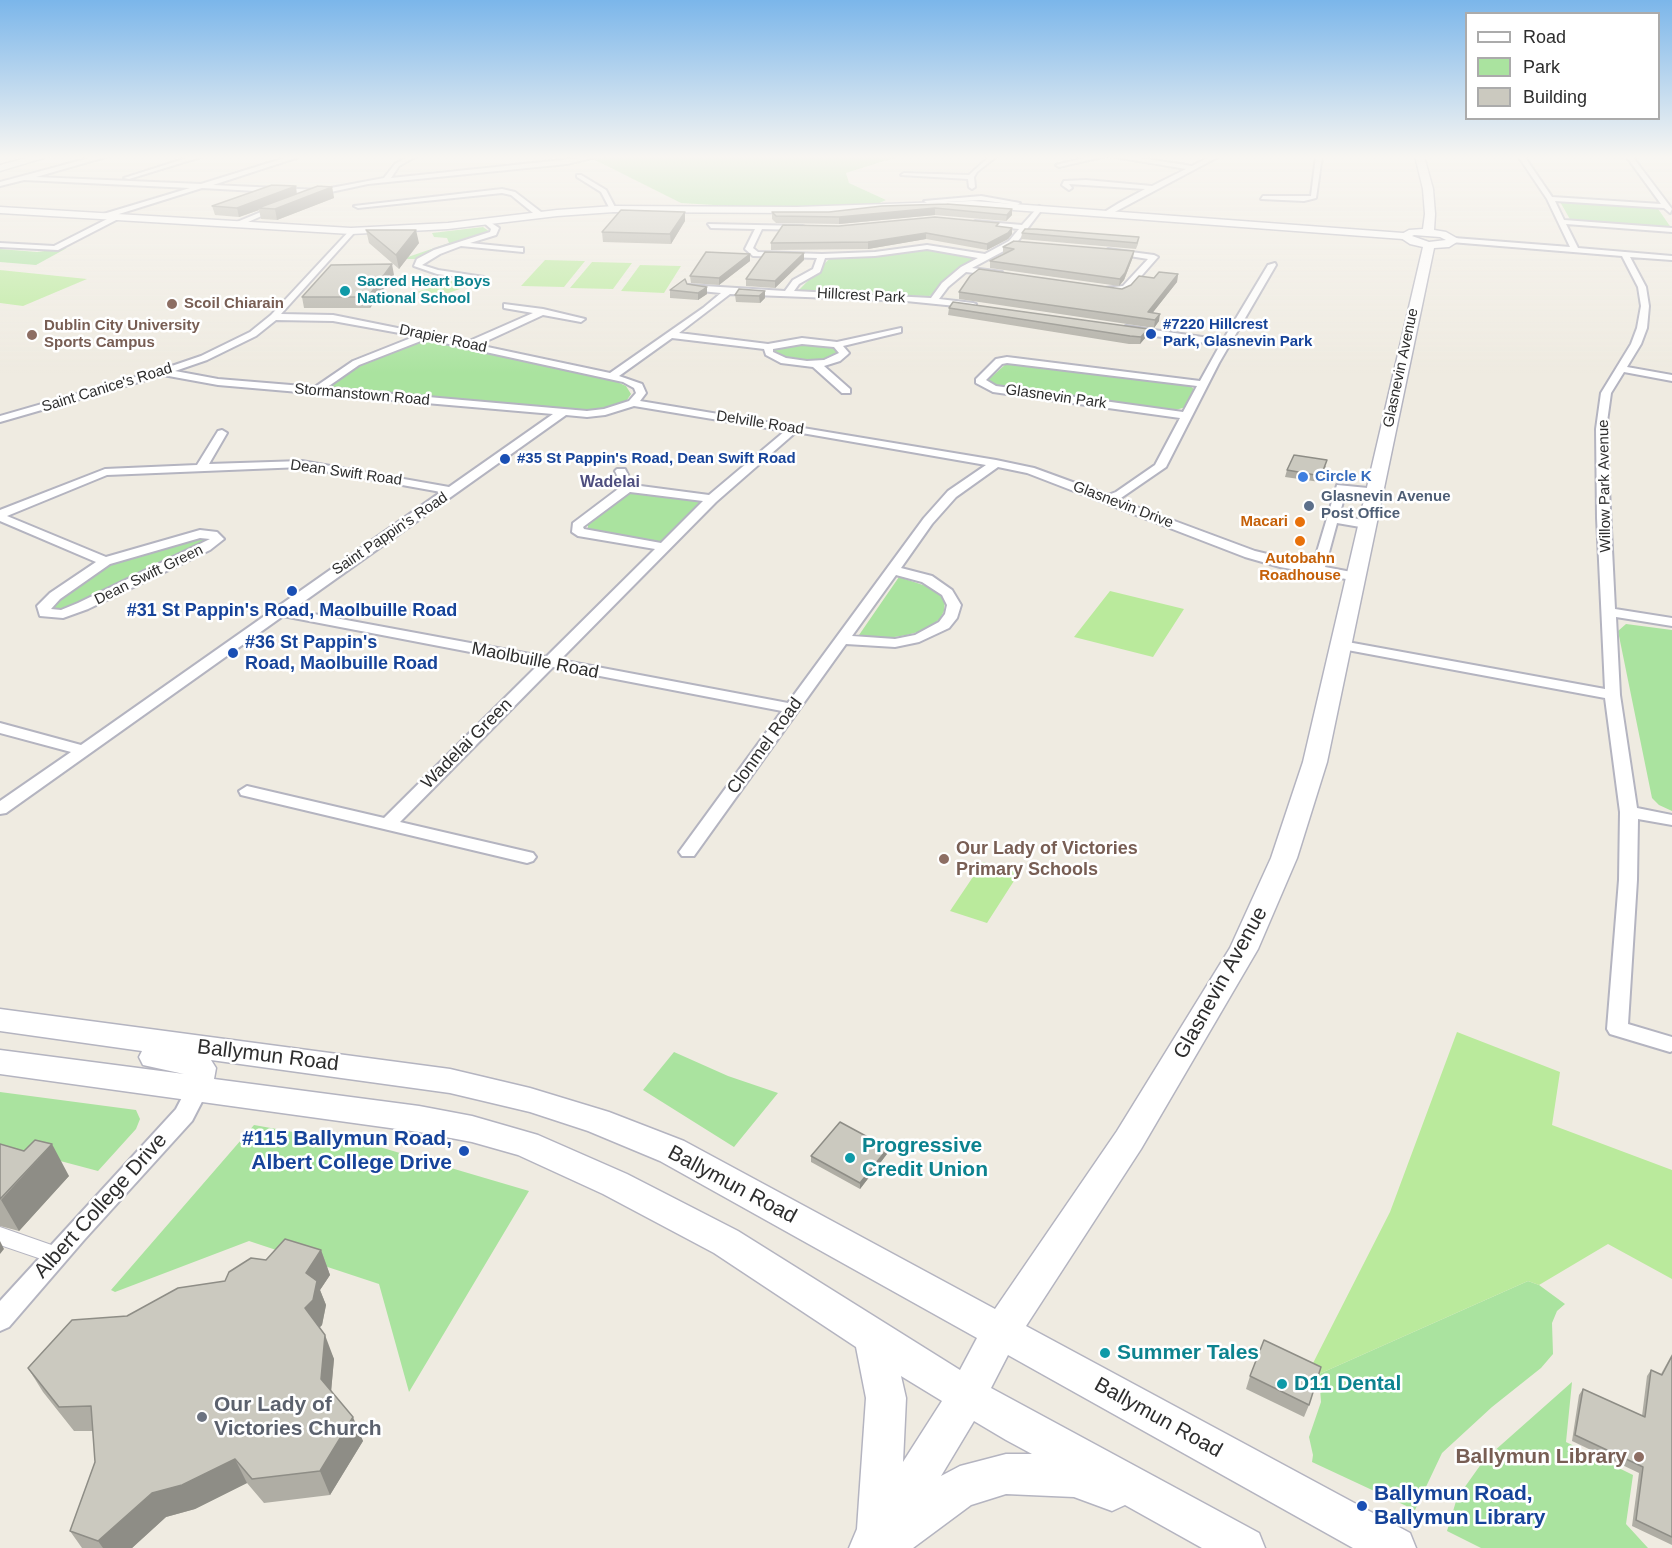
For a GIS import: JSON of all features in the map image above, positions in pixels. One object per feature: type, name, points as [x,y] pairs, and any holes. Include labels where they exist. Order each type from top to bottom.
[{"type":"main road","name":"Glasnevin Avenue","points":[[875,1544],[967,1395],[1001,1331],[1041,1275],[1129,1140],[1244,949],[1284,858],[1315,762],[1357,577],[1366,524],[1429,228]]},
{"type":"main road","points":[[1403,236],[1408,240],[1429,238],[1444,244],[1454,240]]},
{"type":"main road","points":[[0,1021],[16,1038],[181,1060],[200,1068],[197,1090]]},
{"type":"main road","name":"Ballymun Road","points":[[0,1021],[450,1081],[530,1100],[598,1121],[672,1151],[1395,1548]]},
{"type":"main road","points":[[0,1062],[419,1119],[472,1129],[526,1144],[615,1184],[726,1242],[874,1340],[967,1395],[1244,1548]]},
{"type":"main road","points":[[874,1340],[886,1398],[875,1544]]},
{"type":"main road","points":[[875,1544],[960,1487],[1006,1474],[1074,1476],[1185,1516]]},
{"type":"street","points":[[0,245],[55,248],[96,228]]},
{"type":"street","points":[[306,228],[351,231],[421,228]]},
{"type":"street","points":[[484,279],[437,272],[418,266],[420,261],[427,256],[493,233],[495,228]]},
{"type":"street","points":[[759,228],[749,249],[770,255],[875,254],[927,247],[986,257]]},
{"type":"street","points":[[934,301],[945,285],[964,269],[1012,243],[1021,228]]},
{"type":"street","points":[[1304,228],[1403,236]]},
{"type":"street","points":[[1566,228],[1575,250]]},
{"type":"street","points":[[1648,228],[1672,230]]},
{"type":"street","name":"Saint Canice's Road","points":[[0,420],[163,372],[225,348],[253,334],[274,317],[351,231]]},
{"type":"street","points":[[1454,240],[1672,258]]},
{"type":"street","points":[[1012,243],[1024,244]]},
{"type":"street","points":[[460,244],[496,250],[520,250]]},
{"type":"street","points":[[1095,288],[1120,291],[1126,288],[1154,257],[1100,250]]},
{"type":"street","name":"Willow Park Avenue","points":[[1625,254],[1642,287],[1645,306],[1642,328],[1622,369],[1606,393],[1601,429],[1603,518],[1610,612],[1611,695],[1629,812],[1628,880],[1617,1029],[1670,1044]]},
{"type":"street","name":"Hillcrest Park","points":[[788,293],[796,282],[817,270],[822,256]]},
{"type":"street","points":[[1109,499],[1120,495],[1160,467],[1272,265]]},
{"type":"street","points":[[964,269],[1008,275]]},
{"type":"street","name":"Hillcrest Park","points":[[691,287],[728,291],[934,301],[978,306]]},
{"type":"street","points":[[611,377],[728,291]]},
{"type":"street","points":[[507,306],[581,319]]},
{"type":"street","points":[[469,345],[543,312]]},
{"type":"street","name":"Drapier Road","points":[[274,317],[333,318],[469,345],[611,377]]},
{"type":"street","points":[[1120,328],[1227,343]]},
{"type":"street","points":[[670,335],[768,347],[802,341],[837,345],[898,330]]},
{"type":"street","points":[[316,391],[356,363],[426,336]]},
{"type":"street","points":[[768,347],[769,353],[774,358],[797,364],[816,364],[837,359],[844,353],[837,345]]},
{"type":"street","name":"Glasnevin Park","points":[[1188,416],[993,389],[980,381],[999,361],[1007,360],[1204,384]]},
{"type":"street","points":[[816,364],[846,391]]},
{"type":"street","points":[[1622,369],[1672,378]]},
{"type":"street","name":"Stormanstown Road","points":[[163,372],[189,378],[562,413]]},
{"type":"street","points":[[562,413],[605,412],[633,403],[641,393],[638,386],[611,377]]},
{"type":"street","name":"Delville Road","points":[[633,403],[886,444]]},
{"type":"street","name":"Saint Pappin's Road","points":[[0,808],[562,413]]},
{"type":"street","name":"Wadelai Green","points":[[387,825],[712,499],[795,429]]},
{"type":"street","points":[[201,468],[222,432]]},
{"type":"street","name":"Glasnevin Drive","points":[[886,444],[1030,470],[1250,554],[1280,563],[1357,577]]},
{"type":"street","name":"Clonmel Road","points":[[687,852],[791,708],[844,640],[928,521],[952,494],[996,463]]},
{"type":"street","name":"Dean Swift Road","points":[[0,516],[105,472],[302,464],[453,491]]},
{"type":"street","points":[[621,471],[629,488]]},
{"type":"street","points":[[1318,570],[1341,487],[1374,492]]},
{"type":"street","points":[[663,547],[578,532],[577,525],[623,490],[629,488],[712,499]]},
{"type":"street","name":"Dean Swift Green","points":[[0,516],[105,561],[200,534],[213,535],[218,539],[206,547],[83,606],[63,614],[45,613],[44,606],[55,596],[105,561]]},
{"type":"street","points":[[1332,518],[1366,524]]},
{"type":"street","points":[[844,640],[895,643],[919,638],[945,625],[952,615],[954,605],[947,593],[927,579],[893,570]]},
{"type":"street","name":"Maolbuille Road","points":[[278,611],[791,708]]},
{"type":"street","points":[[1610,612],[1672,622]]},
{"type":"street","points":[[1342,645],[1611,695]]},
{"type":"street","points":[[0,728],[83,750]]},
{"type":"street","points":[[247,791],[527,857]]},
{"type":"street","points":[[1629,812],[1672,820]]},
{"type":"street","name":"Albert College Drive","points":[[0,1319],[184,1115],[197,1090]]},
{"type":"street","points":[[0,1236],[56,1255]]},
{"type":"green space","points":[[472,228],[485,228],[490,232],[417,259],[402,259],[449,243],[447,238],[434,237],[432,233]]},
{"type":"green space","points":[[67,248],[36,265],[0,262],[0,249],[37,252]]},
{"type":"green space","points":[[933,249],[975,258],[936,294],[929,296],[806,293],[799,290],[829,259]]},
{"type":"green space","points":[[545,260],[585,261],[564,287],[521,286]]},
{"type":"green space","points":[[592,262],[632,263],[613,289],[570,288]]},
{"type":"green space","points":[[640,265],[681,266],[664,293],[621,291]]},
{"type":"green space","points":[[0,270],[87,279],[23,306],[0,303]]},
{"type":"green space","points":[[457,279],[477,283],[437,297],[417,292]]},
{"type":"green space","points":[[431,339],[613,380],[626,386],[631,394],[627,400],[615,406],[582,411],[325,388],[358,364],[422,340]]},
{"type":"green space","points":[[805,342],[833,346],[839,352],[838,355],[817,362],[789,361],[773,350],[774,347]]},
{"type":"green space","points":[[1007,363],[1189,385],[1195,390],[1186,407],[1172,411],[995,387],[987,381]]},
{"type":"green space","points":[[635,490],[705,502],[663,544],[588,529],[588,524],[625,492]]},
{"type":"green space","points":[[203,535],[217,538],[63,615],[40,617],[40,612],[111,563]]},
{"type":"green space","points":[[899,577],[938,590],[945,600],[944,611],[940,619],[925,630],[907,635],[888,638],[859,635]]},
{"type":"green space","points":[[1110,591],[1184,609],[1153,657],[1074,637]]},
{"type":"green space","points":[[1626,624],[1672,630],[1672,811],[1659,805],[1652,798],[1618,631]]},
{"type":"green space","points":[[983,862],[1019,873],[987,923],[950,911]]},
{"type":"green space","points":[[1457,1032],[1560,1072],[1552,1125],[1672,1170],[1672,1279],[1608,1244],[1539,1285],[1528,1281],[1319,1374],[1310,1369],[1390,1212]]},
{"type":"green space","points":[[674,1052],[728,1076],[778,1093],[734,1147],[643,1090]]},
{"type":"green space","points":[[0,1092],[136,1110],[140,1119],[136,1129],[98,1171],[0,1145]]},
{"type":"green space","points":[[254,1125],[383,1148],[529,1191],[409,1392],[379,1284],[249,1241],[115,1292],[111,1290]]},
{"type":"green space","points":[[1528,1281],[1539,1285],[1565,1304],[1557,1311],[1552,1323],[1553,1354],[1541,1368],[1492,1407],[1442,1453],[1415,1510],[1312,1462],[1313,1455],[1309,1437],[1321,1402],[1319,1374]]},
{"type":"green space","points":[[1572,1382],[1566,1442],[1633,1475],[1626,1524],[1648,1548],[1481,1548],[1447,1531],[1457,1498],[1484,1460]]},
{"type":"building","points":[[605,228],[674,228],[670,234],[602,232]]},
{"type":"building","points":[[781,228],[1012,228],[1008,233],[987,244],[926,233],[868,242],[771,243]]},
{"type":"building","points":[[1025,229],[1139,237],[1137,243],[1022,233]]},
{"type":"building","points":[[366,230],[416,230],[396,255]]},
{"type":"building","points":[[1014,241],[1134,251],[1120,279],[990,261],[1014,249],[1003,247]]},
{"type":"building","points":[[706,252],[750,254],[719,278],[690,276]]},
{"type":"building","points":[[765,252],[804,253],[775,281],[746,279]]},
{"type":"building","points":[[392,264],[368,297],[302,297],[331,265]]},
{"type":"building","points":[[979,269],[1122,289],[1131,285],[1139,276],[1154,278],[1159,272],[1178,274],[1148,312],[1160,314],[1155,320],[959,292],[970,276]]},
{"type":"building","points":[[685,279],[687,284],[707,287],[698,293],[670,290]]},
{"type":"building","points":[[739,289],[765,291],[759,296],[735,295]]},
{"type":"building","points":[[953,302],[1148,329],[1141,337],[1130,336],[949,308]]},
{"type":"building","points":[[1294,455],[1327,460],[1321,476],[1287,470]]},
{"type":"building","name":"Progressive Credit Union","points":[[840,1122],[888,1148],[860,1183],[811,1156]]},
{"type":"building","points":[[35,1140],[52,1144],[0,1199],[0,1144],[24,1151]]},
{"type":"building","name":"Our Lady of Victories Church","points":[[285,1239],[321,1250],[306,1273],[317,1281],[313,1300],[305,1308],[325,1335],[321,1379],[353,1417],[320,1471],[252,1479],[235,1459],[182,1485],[152,1493],[98,1541],[70,1531],[95,1462],[91,1406],[59,1407],[28,1368],[72,1320],[127,1316],[178,1288],[225,1281],[229,1272],[251,1258],[266,1260]]},
{"type":"building","name":"D11 Dental","points":[[1264,1340],[1321,1367],[1309,1405],[1250,1376]]},
{"type":"building","name":"Ballymun Library","points":[[1672,1356],[1672,1537],[1636,1520],[1643,1467],[1575,1435],[1583,1389],[1645,1417],[1651,1370],[1662,1375]]},
{"type":"place","name":"Sacred Heart Boys National School","points":[[345,291]]},
{"type":"place","name":"Scoil Chiarain","points":[[172,304]]},
{"type":"place","name":"#7220 Hillcrest Park, Glasnevin Park","points":[[1151,334]]},
{"type":"place","name":"Dublin City University Sports Campus","points":[[32,335]]},
{"type":"place","name":"#35 St Pappin's Road, Dean Swift Road","points":[[505,459]]},
{"type":"place","name":"Circle K","points":[[1303,477]]},
{"type":"place","name":"Glasnevin Avenue Post Office","points":[[1309,506]]},
{"type":"place","name":"Macari","points":[[1300,522]]},
{"type":"place","name":"Autobahn Roadhouse","points":[[1300,541]]},
{"type":"place","name":"#31 St Pappin's Road, Maolbuille Road","points":[[292,591]]},
{"type":"place","name":"#36 St Pappin's Road, Maolbuille Road","points":[[233,653]]},
{"type":"place","name":"Our Lady of Victories Primary Schools","points":[[944,859]]},
{"type":"place","name":"#115 Ballymun Road, Albert College Drive","points":[[464,1151]]},
{"type":"place","name":"Progressive Credit Union","points":[[850,1158]]},
{"type":"place","name":"Summer Tales","points":[[1105,1353]]},
{"type":"place","name":"D11 Dental","points":[[1282,1384]]},
{"type":"place","name":"Our Lady of Victories Church","points":[[202,1417]]},
{"type":"place","name":"Ballymun Library","points":[[1639,1457]]},
{"type":"place","name":"Ballymun Road, Ballymun Library","points":[[1362,1506]]},
{"type":"district","name":"Wadelai","points":[[610,483]]}]
